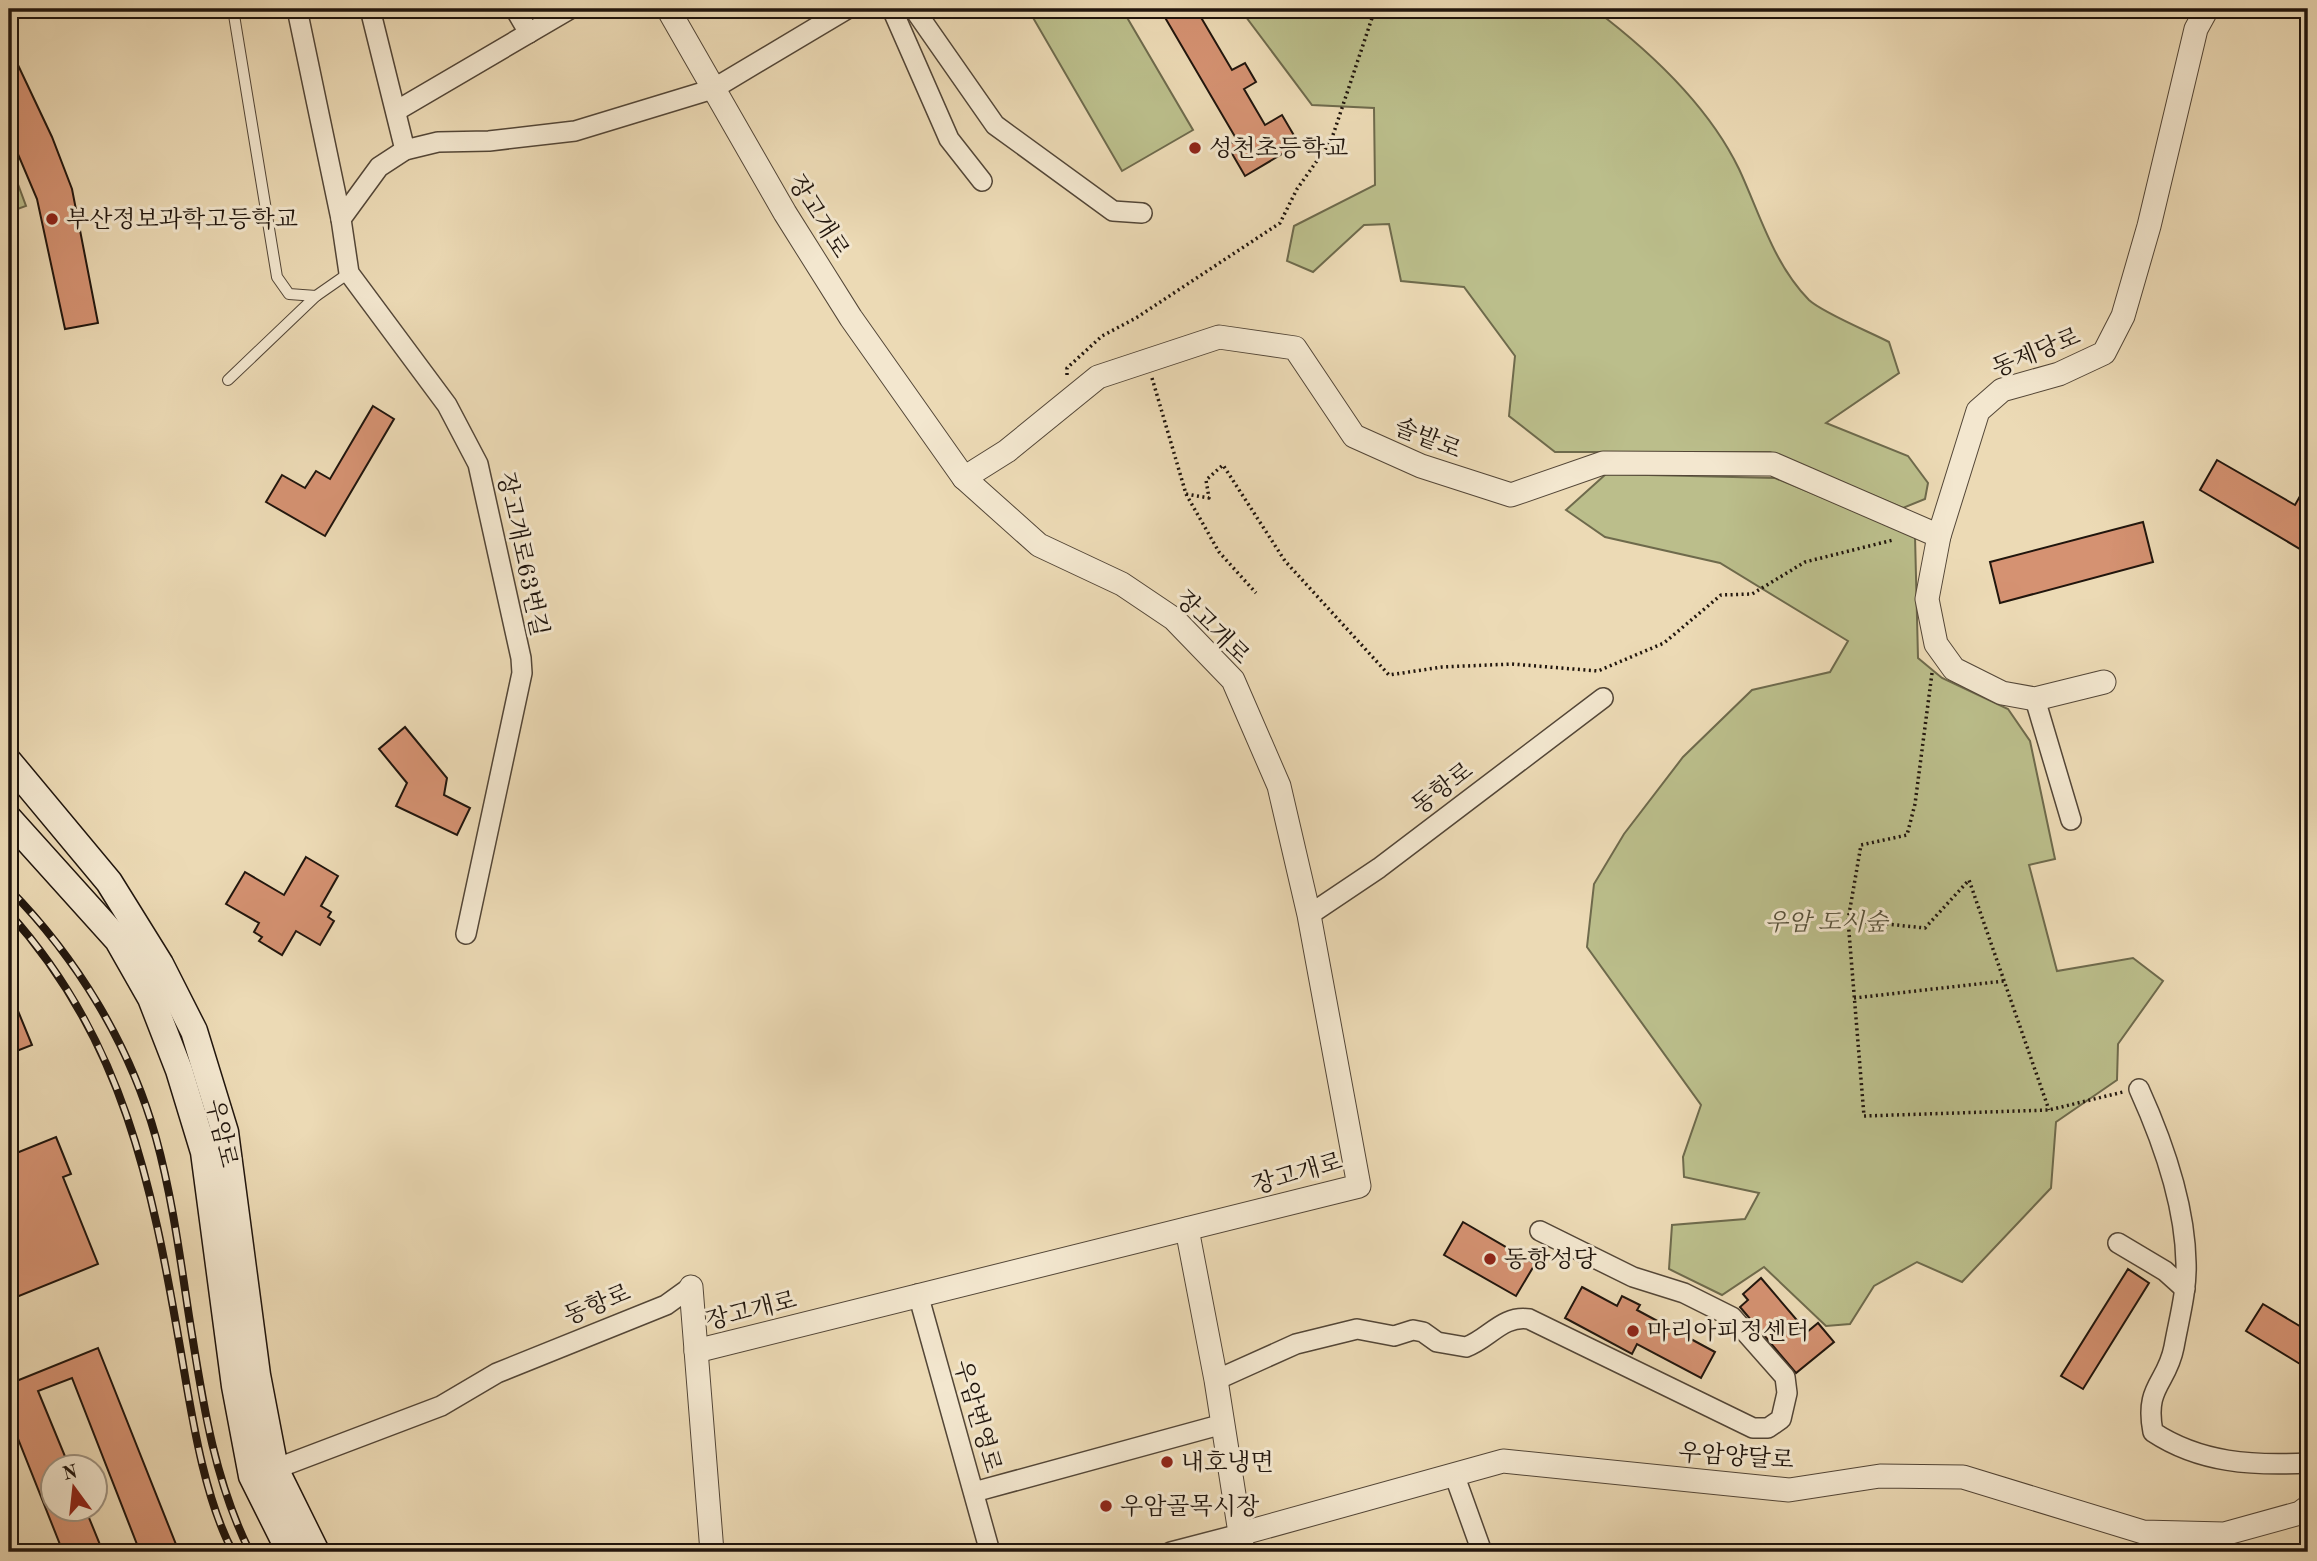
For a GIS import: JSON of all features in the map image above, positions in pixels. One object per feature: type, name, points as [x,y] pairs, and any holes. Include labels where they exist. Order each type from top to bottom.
[{"type":"main road","name":"우암로","points":[[9,762],[109,881],[160,964],[194,1031],[225,1132],[257,1376],[275,1469],[316,1552]]},
{"type":"main road","name":"우암로","points":[[9,819],[118,940],[151,999],[179,1070],[204,1152],[235,1386],[252,1476],[290,1552]]},
{"type":"street","name":"장고개로63번길","points":[[297,9],[315,106],[341,219],[349,273],[447,404],[478,464],[521,659],[522,673],[467,934]]},
{"type":"street","points":[[370,9],[405,150]]},
{"type":"street","points":[[514,9],[529,33]]},
{"type":"street","points":[[396,111],[570,9]]},
{"type":"street","name":"장고개로","points":[[668,9],[785,213],[852,318],[964,478],[1039,545],[1122,583],[1174,619],[1233,680],[1279,786],[1309,915],[1359,1185],[696,1351]]},
{"type":"street","points":[[341,219],[379,167],[405,150],[438,142],[489,141],[575,131],[713,89],[847,9]]},
{"type":"street","points":[[892,9],[949,139],[982,181]]},
{"type":"street","points":[[914,9],[995,125],[1113,211],[1142,213]]},
{"type":"street","name":"동제당로","points":[[2104,682],[2035,699],[2002,693],[1954,669],[1936,644],[1927,599],[1938,542],[1978,411],[2002,390],[2059,374],[2104,353],[2117,328],[2149,226],[2196,29],[2207,9]]},
{"type":"street","name":"솔밭로","points":[[964,478],[1007,451],[1098,377],[1219,337],[1295,348],[1354,436],[1421,466],[1511,495],[1603,463],[1773,464],[1938,542]]},
{"type":"street","name":"동항로","points":[[1309,915],[1379,869],[1603,698]]},
{"type":"street","points":[[2035,699],[2071,820]]},
{"type":"street","points":[[2138,1089],[2163,1142],[2186,1261],[2185,1289],[2173,1352],[2154,1388],[2149,1409],[2153,1432],[2178,1448],[2232,1463],[2308,1463]]},
{"type":"street","points":[[1171,1552],[1241,1543],[1216,1380],[1187,1229]]},
{"type":"street","points":[[1216,1380],[1296,1344],[1357,1328],[1394,1336],[1413,1330],[1423,1332],[1437,1342],[1466,1347],[1510,1319],[1529,1319],[1753,1428],[1768,1428],[1781,1419],[1787,1393],[1785,1377],[1732,1317],[1684,1293],[1633,1277],[1539,1231]]},
{"type":"street","points":[[2118,1243],[2165,1272],[2185,1289]]},
{"type":"street","name":"동항로","points":[[275,1469],[441,1406],[497,1373],[666,1304],[691,1287],[712,1552]]},
{"type":"street","name":"우암번영로","points":[[918,1294],[990,1552]]},
{"type":"street","points":[[974,1492],[1223,1424]]},
{"type":"street","name":"우암양달로","points":[[1241,1543],[1454,1474],[1503,1461],[1789,1490],[1881,1476],[1963,1477],[2143,1532],[2224,1534],[2300,1513],[2308,1507]]},
{"type":"street","points":[[1454,1474],[1482,1552]]},
{"type":"lane","points":[[233,9],[277,278],[289,294],[316,296]]},
{"type":"lane","points":[[228,380],[316,296],[349,273]]},
{"type":"path","points":[[1067,402],[1067,368],[1102,336],[1136,318],[1280,223],[1297,190],[1331,141],[1375,9]]},
{"type":"path","points":[[1147,361],[1186,494],[1219,552],[1256,593]]},
{"type":"path","points":[[1186,494],[1209,498],[1206,480],[1223,465],[1285,561],[1389,675],[1442,667],[1512,664],[1598,671],[1664,643],[1721,595],[1752,594],[1805,562],[1893,540],[1938,542]]},
{"type":"path","points":[[1936,644],[1915,804],[1907,835],[1861,845],[1849,920],[1864,1116],[2049,1110],[2138,1089]]},
{"type":"path","points":[[1849,920],[1925,928],[1969,880],[2049,1110]]},
{"type":"path","points":[[1854,998],[2004,981]]},
{"type":"green space","points":[[1045,9],[1122,9],[1193,130],[1122,171],[1032,16]]},
{"type":"green space","points":[[1240,9],[1594,9],[1657,62],[1711,123],[1739,169],[1777,254],[1809,300],[1889,342],[1899,373],[1826,423],[1908,456],[1928,483],[1925,499],[1903,508],[1770,452],[1555,452],[1509,416],[1515,356],[1464,287],[1401,281],[1389,224],[1364,225],[1313,272],[1287,261],[1294,226],[1375,185],[1374,108],[1312,105]]},
{"type":"green space","points":[[9,160],[26,206],[9,212]]},
{"type":"green space","name":"우암 도시숲","points":[[1606,474],[1775,478],[1915,536],[1918,658],[1942,678],[2008,709],[2030,741],[2055,859],[2029,865],[2057,971],[2133,958],[2163,981],[2118,1044],[2117,1080],[2056,1122],[2051,1188],[1962,1282],[1917,1262],[1874,1286],[1850,1324],[1826,1326],[1764,1267],[1722,1295],[1669,1269],[1672,1225],[1745,1219],[1759,1193],[1684,1177],[1683,1157],[1701,1105],[1587,947],[1594,884],[1624,834],[1683,757],[1752,690],[1830,672],[1848,641],[1720,563],[1605,537],[1566,510]]},
{"type":"building","points":[[1160,9],[1196,9],[1232,70],[1245,63],[1256,82],[1244,89],[1265,125],[1282,115],[1299,144],[1245,176],[1227,145],[1237,140]]},
{"type":"building","points":[[9,46],[52,137],[72,189],[98,323],[65,329],[37,199],[9,133]]},
{"type":"building","points":[[373,406],[394,419],[325,536],[266,502],[282,475],[305,488],[316,471],[330,479]]},
{"type":"building","points":[[2217,460],[2295,505],[2308,482],[2308,535],[2300,549],[2200,490]]},
{"type":"building","points":[[2143,522],[2153,562],[2000,603],[1990,562]]},
{"type":"building","points":[[405,727],[447,778],[444,795],[470,808],[457,835],[396,806],[407,783],[379,749]]},
{"type":"building","points":[[306,857],[338,876],[321,906],[331,912],[328,917],[334,921],[320,945],[296,931],[282,955],[259,941],[262,937],[254,932],[259,923],[226,904],[245,872],[284,895]]},
{"type":"building","points":[[9,989],[32,1045],[9,1054]]},
{"type":"building","points":[[56,1137],[71,1174],[63,1177],[98,1264],[9,1300],[9,1156]]},
{"type":"building","name":"동항성당","points":[[1463,1222],[1535,1264],[1516,1296],[1444,1255]]},
{"type":"building","points":[[2128,1269],[2149,1283],[2083,1389],[2061,1376]]},
{"type":"building","points":[[1761,1278],[1807,1332],[1818,1323],[1834,1342],[1796,1373],[1740,1307],[1748,1300],[1743,1294]]},
{"type":"building","name":"마리아피정센터","points":[[1582,1287],[1617,1306],[1622,1296],[1640,1305],[1637,1310],[1715,1352],[1701,1378],[1637,1344],[1632,1354],[1565,1318]]},
{"type":"building","points":[[2263,1304],[2308,1331],[2308,1351],[2300,1364],[2246,1331]]},
{"type":"building","points":[[98,1348],[179,1552],[140,1552],[108,1470],[108,1452],[101,1452],[72,1378],[38,1391],[63,1452],[38,1452],[38,1489],[9,1416],[9,1384]]},
{"type":"building","points":[[51,1522],[91,1522],[103,1552],[63,1552]]},
{"type":"railway","points":[[9,889],[34,916],[79,974],[116,1037],[145,1103],[162,1160],[171,1204],[210,1437],[237,1524],[250,1552]]},
{"type":"railway","points":[[9,913],[48,961],[80,1011],[106,1063],[127,1116],[158,1228],[206,1479],[233,1552]]},
{"type":"place","name":"성천초등학교","points":[[1195,148]]},
{"type":"place","name":"부산정보과학고등학교","points":[[52,219]]},
{"type":"place","name":"동항성당","points":[[1490,1259]]},
{"type":"place","name":"마리아피정센터","points":[[1633,1331]]},
{"type":"place","name":"내호냉면","points":[[1167,1462]]},
{"type":"place","name":"우암골목시장","points":[[1106,1506]]}]
